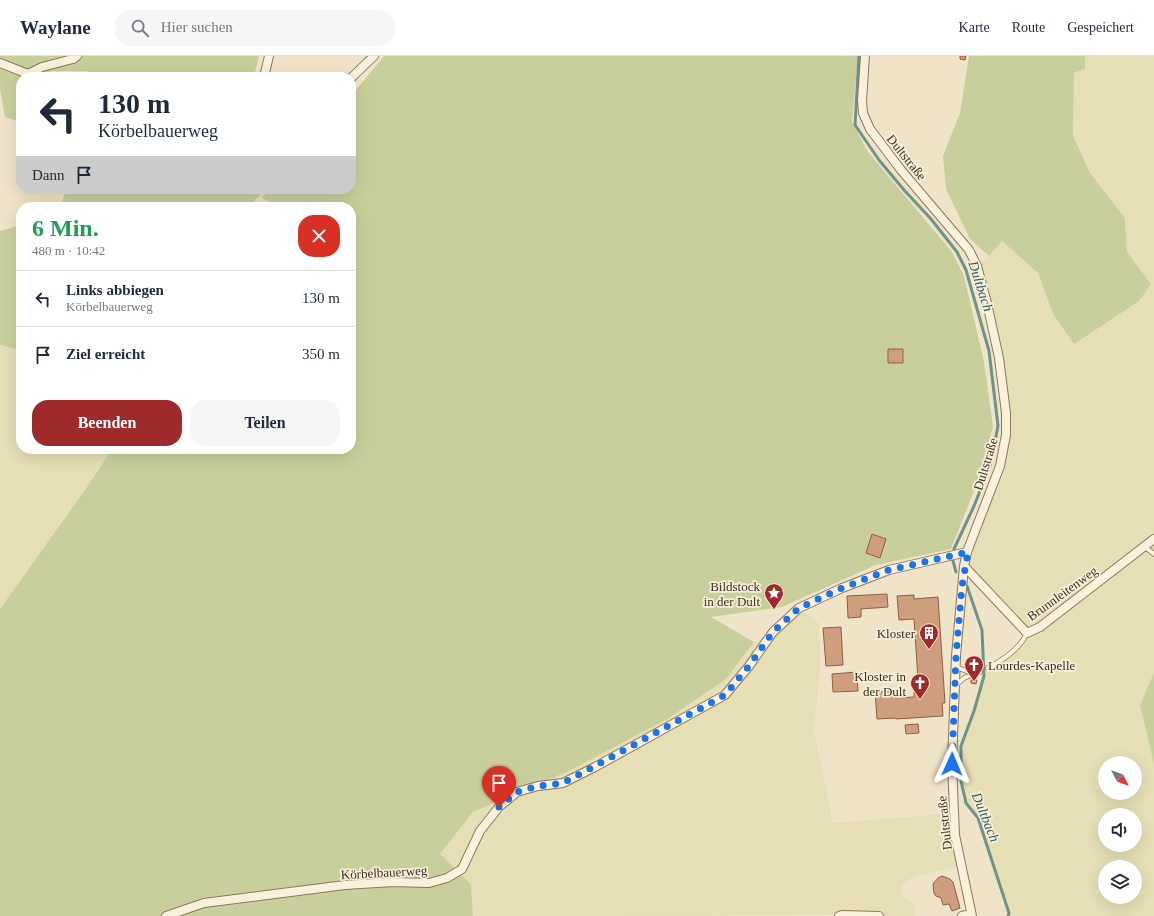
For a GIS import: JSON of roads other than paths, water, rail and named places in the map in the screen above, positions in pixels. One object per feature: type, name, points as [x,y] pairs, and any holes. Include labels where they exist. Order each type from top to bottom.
[{"type":"street","points":[[35,72],[42,67],[73,59],[77,56]]},
{"type":"street","points":[[265,72],[269,56]]},
{"type":"street","points":[[356,73],[374,56]]},
{"type":"street","name":"Dultstraße","points":[[865,56],[862,101],[863,113],[870,129],[901,170],[969,250],[977,266],[999,358],[1006,413],[1006,435],[1000,466],[964,566],[956,667],[952,764],[955,835],[972,915]]},
{"type":"street","points":[[0,63],[20,72]]},
{"type":"street","name":"Brunnleitenweg","points":[[1027,633],[1040,627],[1154,539]]},
{"type":"street","name":"Körbelbauerweg","points":[[166,916],[204,903],[345,885],[393,882],[429,884],[447,878],[462,868],[480,831],[499,807],[517,792],[538,786],[563,783],[725,695],[749,666],[773,632],[799,608],[842,588],[889,570],[968,552]]},
{"type":"street","points":[[964,566],[1027,633]]},
{"type":"street","points":[[962,916],[972,915]]},
{"type":"street","points":[[839,916],[879,916]]},
{"type":"lane","points":[[1145,547],[1154,554]]},
{"type":"lane","name":"Brunnleitenweg","points":[[988,668],[1001,661],[1023,641],[1027,633]]},
{"type":"lane","points":[[956,667],[974,674]]},
{"type":"lane","points":[[955,686],[964,678],[980,672]]},
{"type":"waterway","name":"Dultbach","points":[[859,56],[855,125],[879,160],[931,219],[957,252],[966,270],[989,351],[998,426],[990,466],[974,506],[954,549]]},
{"type":"waterway","name":"Dultbach","points":[[953,561],[956,572]]},
{"type":"waterway","name":"Dultbach","points":[[967,586],[982,630],[984,676],[974,711],[961,746],[961,781],[966,803],[978,818],[1009,913],[1008,916]]},
{"type":"place","name":"Bildstock in der Dult","points":[[774,610]]},
{"type":"place","name":"Kloster","points":[[929,650]]},
{"type":"place","name":"Lourdes-Kapelle","points":[[974,682]]},
{"type":"place","name":"Kloster in der Dult","points":[[920,700]]}]
